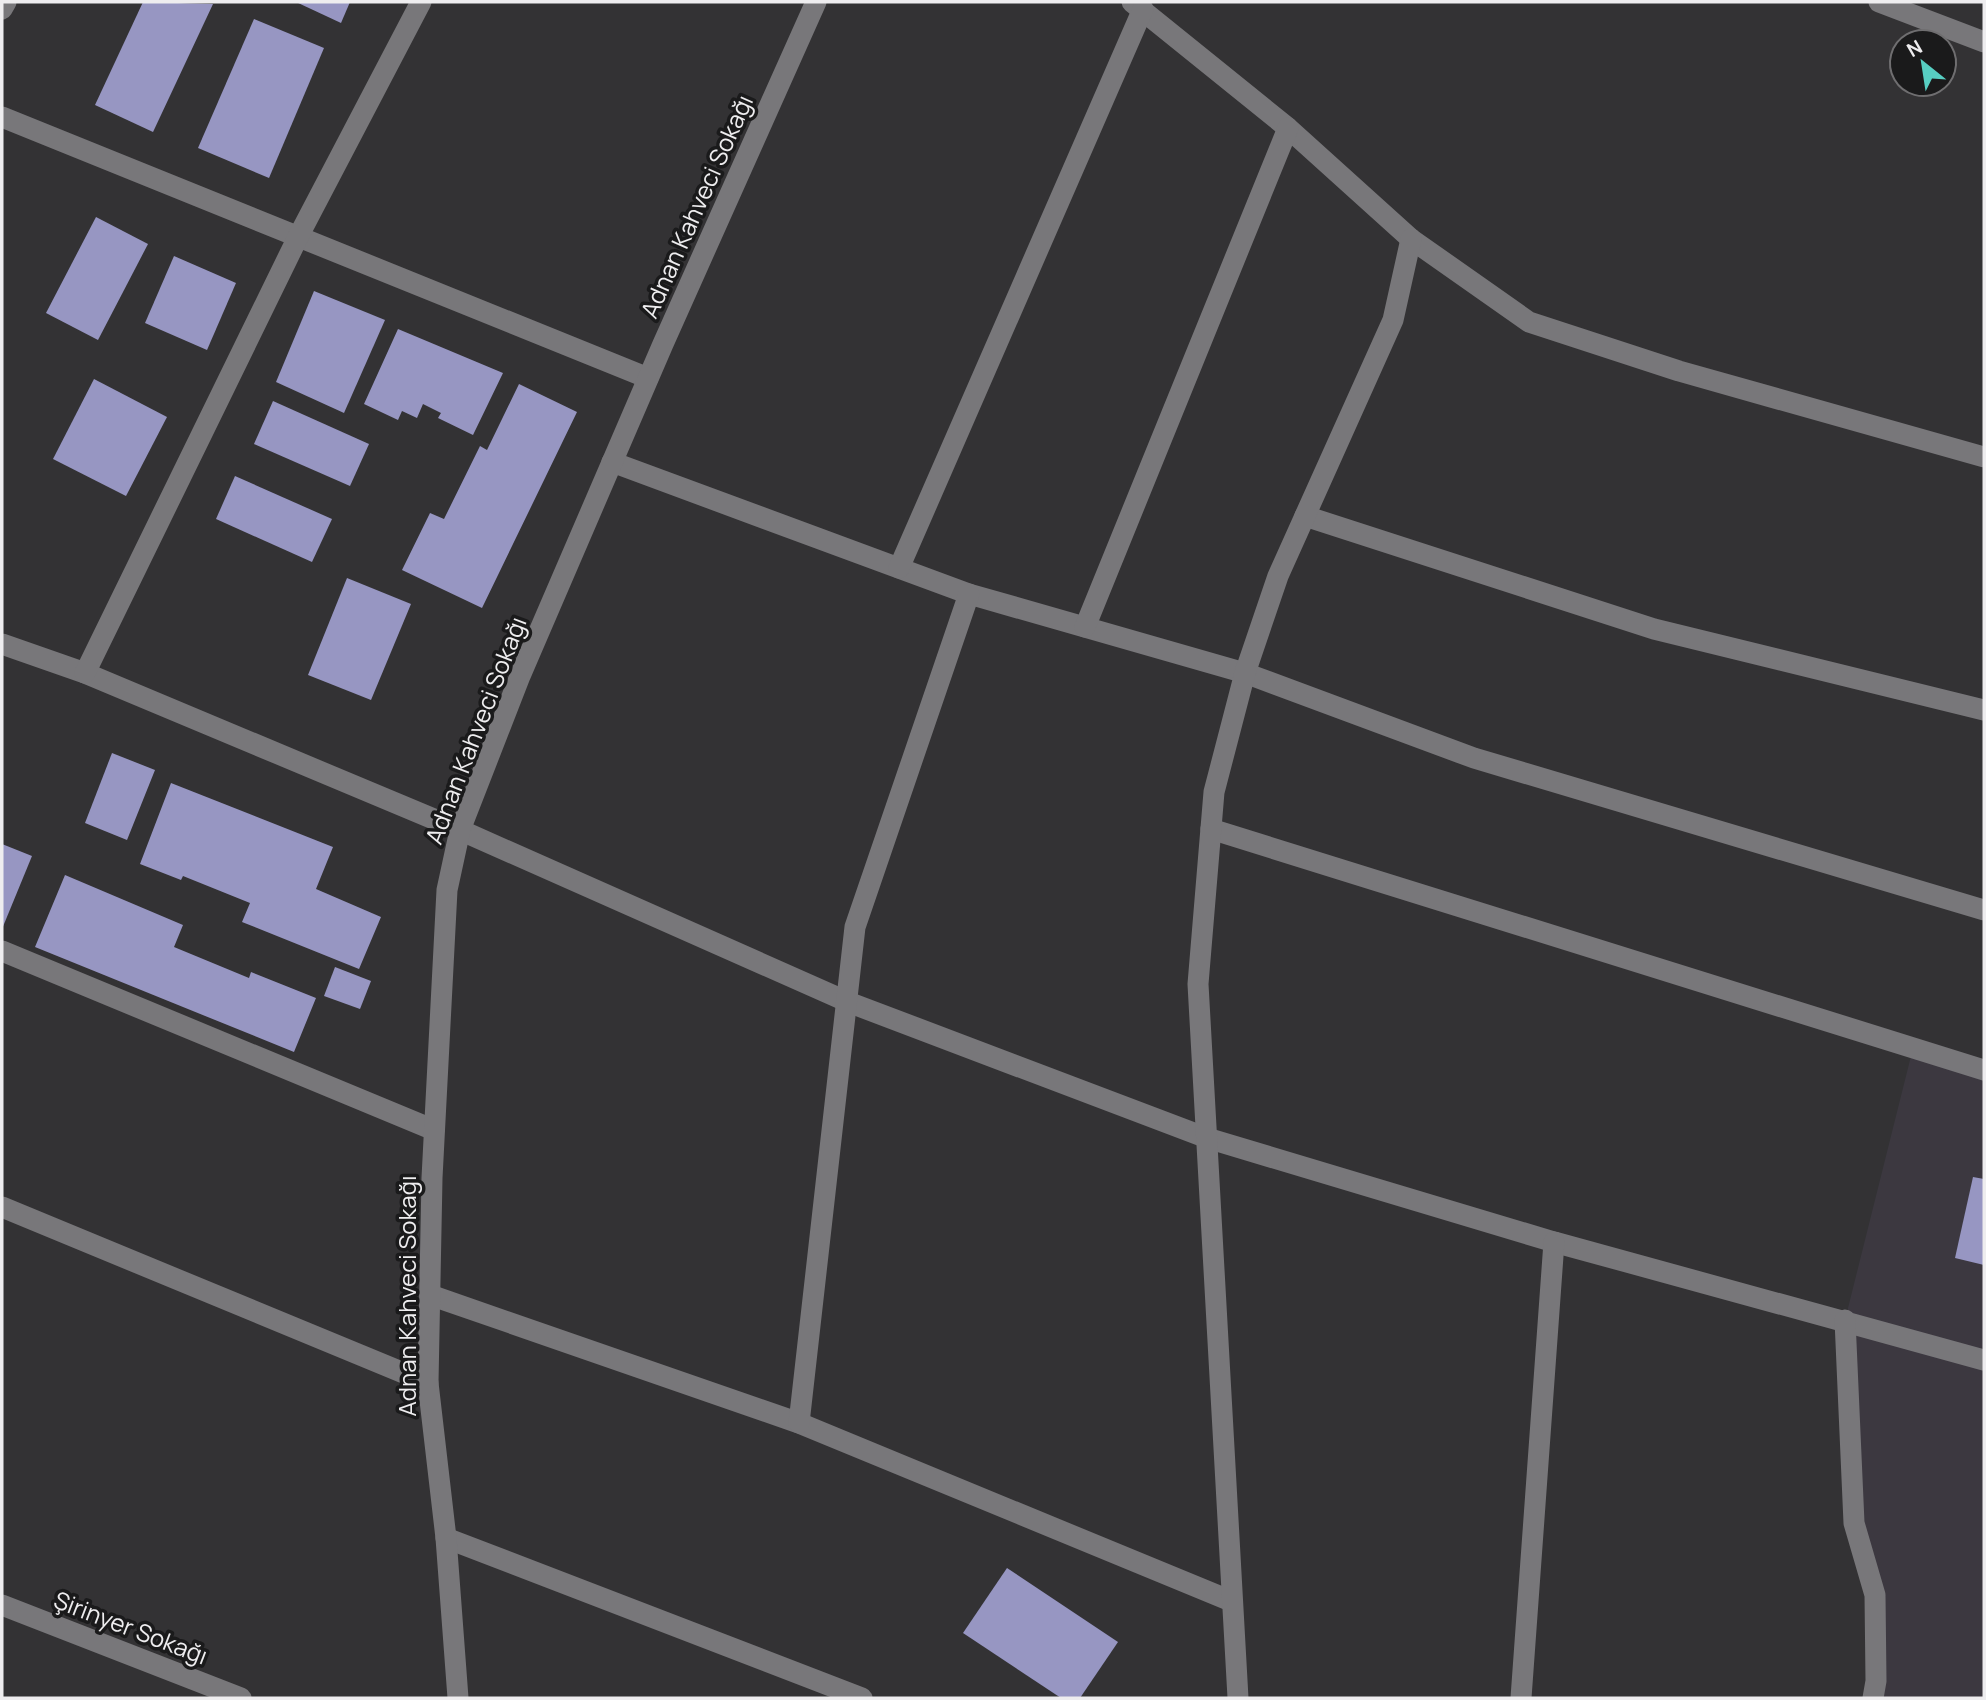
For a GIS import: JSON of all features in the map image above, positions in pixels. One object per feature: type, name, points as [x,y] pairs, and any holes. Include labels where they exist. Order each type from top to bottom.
[{"type":"street","points":[[2,9],[6,2]]},
{"type":"street","points":[[85,673],[298,237],[421,2]]},
{"type":"street","name":"Adnan Kahveci Sokağı","points":[[458,1698],[446,1538],[428,1383],[434,1130],[447,890],[460,830],[520,676],[648,378],[816,2]]},
{"type":"street","points":[[1879,2],[1984,43]]},
{"type":"street","points":[[899,568],[1138,5],[1288,128],[1411,239],[1529,322],[1679,372],[1984,457]]},
{"type":"street","points":[[2,117],[648,378]]},
{"type":"street","points":[[1085,627],[1288,128]]},
{"type":"street","points":[[1238,1698],[1198,984],[1214,792],[1245,673],[1278,576],[1393,320],[1411,239]]},
{"type":"street","points":[[612,462],[969,594],[1245,673],[1474,758],[1984,910]]},
{"type":"street","points":[[1305,516],[1654,629],[1984,710]]},
{"type":"street","points":[[799,1423],[855,927],[969,594]]},
{"type":"street","points":[[2,644],[85,673],[460,830],[848,1002],[1207,1138],[1554,1242],[1984,1360]]},
{"type":"street","points":[[1211,829],[1984,1070]]},
{"type":"street","points":[[2,951],[434,1130]]},
{"type":"street","points":[[2,1207],[428,1383]]},
{"type":"street","points":[[1521,1698],[1554,1242]]},
{"type":"street","points":[[430,1294],[799,1423],[1231,1601]]},
{"type":"street","points":[[1845,1320],[1854,1523],[1875,1595],[1876,1681],[1873,1698]]},
{"type":"street","points":[[446,1538],[862,1698]]},
{"type":"street","name":"Şirinyer Sokağı","points":[[2,1605],[241,1698]]},
{"type":"shaded area","points":[[1913,1048],[1984,1070],[1984,1698],[1873,1698],[1875,1595],[1854,1523],[1845,1320]]},
{"type":"building","points":[[143,2],[213,4],[153,132],[95,105]]},
{"type":"building","points":[[296,2],[350,2],[341,23]]},
{"type":"building","points":[[254,19],[324,48],[269,178],[198,148]]},
{"type":"building","points":[[96,217],[148,244],[98,340],[46,313]]},
{"type":"building","points":[[174,256],[236,283],[207,350],[145,323]]},
{"type":"building","points":[[314,291],[385,320],[344,413],[276,382]]},
{"type":"building","points":[[398,329],[503,373],[473,435],[438,418],[441,413],[423,404],[417,418],[402,411],[398,420],[364,404]]},
{"type":"building","points":[[94,379],[167,417],[126,496],[53,459]]},
{"type":"building","points":[[519,384],[577,412],[482,608],[402,570],[430,513],[444,519],[480,446],[487,450]]},
{"type":"building","points":[[273,401],[369,444],[350,486],[254,444]]},
{"type":"building","points":[[235,476],[332,519],[312,562],[216,519]]},
{"type":"building","points":[[347,578],[411,604],[371,700],[308,675]]},
{"type":"building","points":[[112,753],[155,770],[127,840],[85,823]]},
{"type":"building","points":[[171,783],[333,847],[316,889],[381,917],[359,969],[242,922],[250,903],[183,876],[181,880],[140,864]]},
{"type":"building","points":[[2,844],[32,856],[2,929]]},
{"type":"building","points":[[65,875],[183,925],[174,947],[249,978],[251,972],[316,998],[294,1052],[35,947]]},
{"type":"building","points":[[335,967],[371,981],[360,1009],[324,996]]},
{"type":"building","points":[[1973,1177],[1984,1179],[1984,1265],[1955,1258]]},
{"type":"building","points":[[1007,1568],[1118,1642],[1080,1698],[1061,1698],[963,1633]]}]
